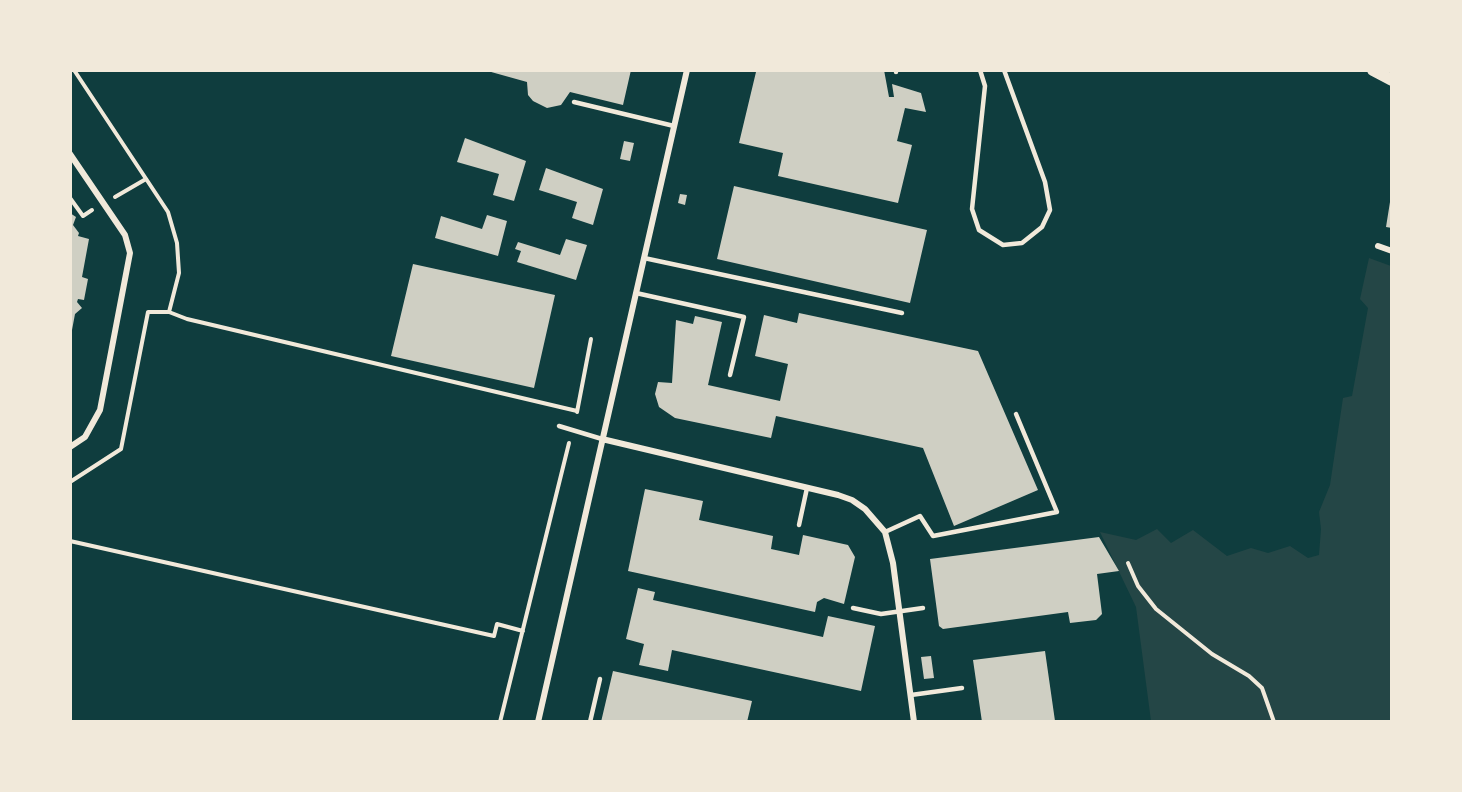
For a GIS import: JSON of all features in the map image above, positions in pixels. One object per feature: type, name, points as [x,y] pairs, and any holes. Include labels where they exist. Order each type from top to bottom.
[{"type":"main road","points":[[1373,70],[1392,80]]},
{"type":"street","points":[[538,722],[687,70]]},
{"type":"street","points":[[70,154],[125,235],[130,253],[100,410],[85,437],[70,447]]},
{"type":"street","points":[[1378,246],[1392,251]]},
{"type":"street","points":[[602,439],[807,488],[852,500],[865,509],[885,532],[893,563],[914,722]]},
{"type":"lane","points":[[980,70],[985,86],[972,209],[979,230],[1004,245],[1022,243],[1042,227],[1050,210],[1045,182],[1004,70]]},
{"type":"lane","points":[[574,102],[675,126]]},
{"type":"lane","points":[[644,258],[902,314]]},
{"type":"lane","points":[[636,293],[744,317],[730,375]]},
{"type":"lane","points":[[885,532],[920,516],[933,536],[1057,512],[1016,414]]},
{"type":"lane","points":[[558,426],[602,439]]},
{"type":"lane","points":[[799,525],[807,488]]},
{"type":"lane","points":[[853,608],[881,614],[923,608]]},
{"type":"lane","points":[[590,722],[600,679]]},
{"type":"lane","points":[[911,695],[962,688]]},
{"type":"path","points":[[74,70],[168,212],[177,243],[178,273],[169,312]]},
{"type":"path","points":[[111,199],[146,180]]},
{"type":"path","points":[[70,198],[83,216],[95,208]]},
{"type":"path","points":[[70,482],[121,449],[148,312],[169,312],[187,319],[577,411]]},
{"type":"path","points":[[500,722],[577,411],[591,339]]},
{"type":"path","points":[[70,541],[494,636],[497,624],[523,631]]},
{"type":"path","points":[[1128,563],[1137,586],[1156,609],[1212,654],[1249,676],[1262,688],[1274,722]]},
{"type":"shaded area","points":[[1369,258],[1391,266],[1391,721],[1151,721],[1136,607],[1100,532],[1136,540],[1157,529],[1171,543],[1193,530],[1227,556],[1251,548],[1268,553],[1290,546],[1308,558],[1319,555],[1321,529],[1319,512],[1330,485],[1343,398],[1352,396],[1368,308],[1360,299]]},
{"type":"building","points":[[484,70],[631,70],[623,105],[570,92],[561,105],[547,108],[533,101],[528,95],[527,82]]},
{"type":"building","points":[[751,70],[884,70],[889,97],[894,97],[892,84],[921,93],[926,112],[905,108],[897,141],[912,145],[898,203],[778,176],[783,153],[739,143],[756,72]]},
{"type":"building","points":[[465,138],[526,161],[514,201],[493,195],[499,174],[457,162]]},
{"type":"building","points":[[624,141],[634,143],[630,161],[620,159]]},
{"type":"building","points":[[546,168],[603,189],[593,225],[572,218],[577,202],[539,190]]},
{"type":"building","points":[[734,186],[927,230],[910,303],[717,259]]},
{"type":"building","points":[[680,194],[687,195],[685,205],[678,203]]},
{"type":"building","points":[[1390,202],[1392,202],[1392,228],[1386,227]]},
{"type":"building","points":[[70,213],[76,217],[73,225],[79,233],[78,236],[89,239],[82,277],[88,279],[84,300],[78,299],[77,302],[82,308],[75,314],[72,330]]},
{"type":"building","points":[[487,215],[507,221],[498,256],[435,238],[441,216],[482,229]]},
{"type":"building","points":[[566,239],[587,245],[576,280],[517,262],[521,251],[515,249],[518,242],[560,255]]},
{"type":"building","points":[[413,264],[555,295],[534,388],[391,356]]},
{"type":"building","points":[[799,313],[978,351],[1038,490],[954,526],[923,448],[776,416],[771,438],[675,418],[659,407],[655,394],[658,382],[672,383],[676,320],[693,324],[695,316],[722,322],[708,385],[780,401],[788,364],[755,356],[764,315],[797,323]]},
{"type":"building","points":[[645,489],[703,501],[699,520],[773,536],[771,549],[799,555],[803,535],[848,545],[855,557],[844,604],[824,598],[817,602],[815,612],[628,571]]},
{"type":"building","points":[[1099,537],[1119,571],[1097,574],[1102,614],[1096,620],[1070,623],[1068,612],[943,629],[939,626],[930,559]]},
{"type":"building","points":[[638,588],[655,592],[653,600],[823,637],[828,616],[875,626],[861,691],[672,650],[668,671],[639,665],[644,644],[626,639]]},
{"type":"building","points":[[1045,651],[1055,721],[982,722],[973,660]]},
{"type":"building","points":[[931,656],[934,678],[924,679],[921,657]]},
{"type":"building","points":[[613,671],[752,701],[747,722],[601,722]]}]
